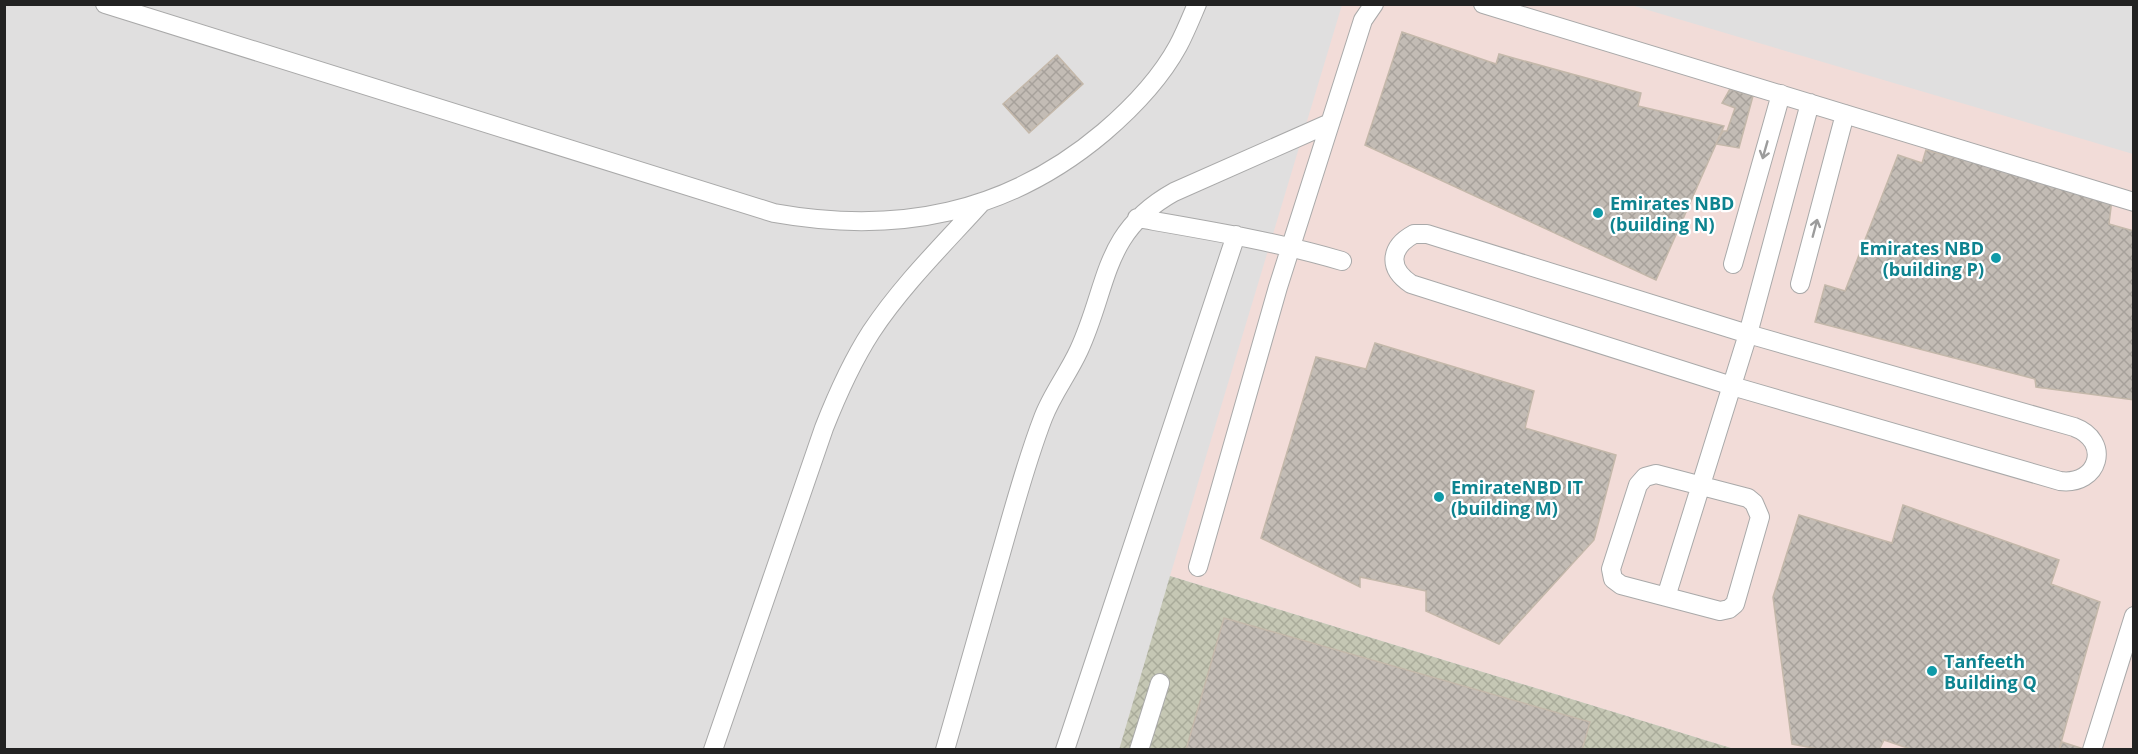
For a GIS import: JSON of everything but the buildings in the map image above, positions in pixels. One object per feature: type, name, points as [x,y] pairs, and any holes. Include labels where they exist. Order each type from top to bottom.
[{"type":"lane","points":[[105,4],[774,213],[844,222],[914,219],[982,202],[1016,188],[1062,163],[1119,119],[1141,96],[1178,47],[1197,4]]},
{"type":"lane","points":[[1198,567],[1291,246],[1363,20],[1374,4]]},
{"type":"lane","points":[[1483,4],[2133,202]]},
{"type":"lane","points":[[1733,264],[1781,94]]},
{"type":"lane","points":[[1666,597],[1748,334],[1810,103]]},
{"type":"lane","points":[[1800,284],[1845,114]]},
{"type":"lane","points":[[945,750],[1032,447],[1054,392],[1079,349],[1113,256],[1123,236],[1137,218],[1155,203],[1174,192],[1330,123]]},
{"type":"lane","points":[[712,750],[824,428],[853,361],[890,305],[982,202]]},
{"type":"lane","points":[[1137,218],[1291,246],[1342,261]]},
{"type":"lane","points":[[1414,234],[1427,234],[1748,334],[2074,427],[2085,431],[2093,439],[2097,450],[2096,461],[2091,471],[2082,479],[2072,483],[2060,481],[1732,386],[1412,284],[1400,277],[1395,265],[1395,251],[1402,240],[1414,234]]},
{"type":"lane","points":[[1065,750],[1236,235]]},
{"type":"lane","points":[[1656,474],[1701,486],[1748,498],[1758,510],[1760,517],[1735,603],[1729,609],[1720,611],[1622,585],[1613,579],[1611,569],[1624,527],[1638,485],[1645,477],[1656,474]]},
{"type":"lane","points":[[2092,750],[2133,616]]},
{"type":"lane","points":[[1139,750],[1160,683]]},
{"type":"shaded area","points":[[4,5],[2133,5],[2133,749],[5,749]]},
{"type":"shaded area","points":[[1342,5],[1631,5],[2133,154],[2133,749],[1734,749],[1170,576]]},
{"type":"shaded area","points":[[1170,576],[1734,749],[1119,750]]},
{"type":"place","name":"Emirates NBD (building N)","points":[[1598,213]]},
{"type":"place","name":"Emirates NBD (building P)","points":[[1996,258]]},
{"type":"place","name":"EmirateNBD IT (building M)","points":[[1439,497]]},
{"type":"place","name":"Tanfeeth Building Q","points":[[1932,671]]}]
